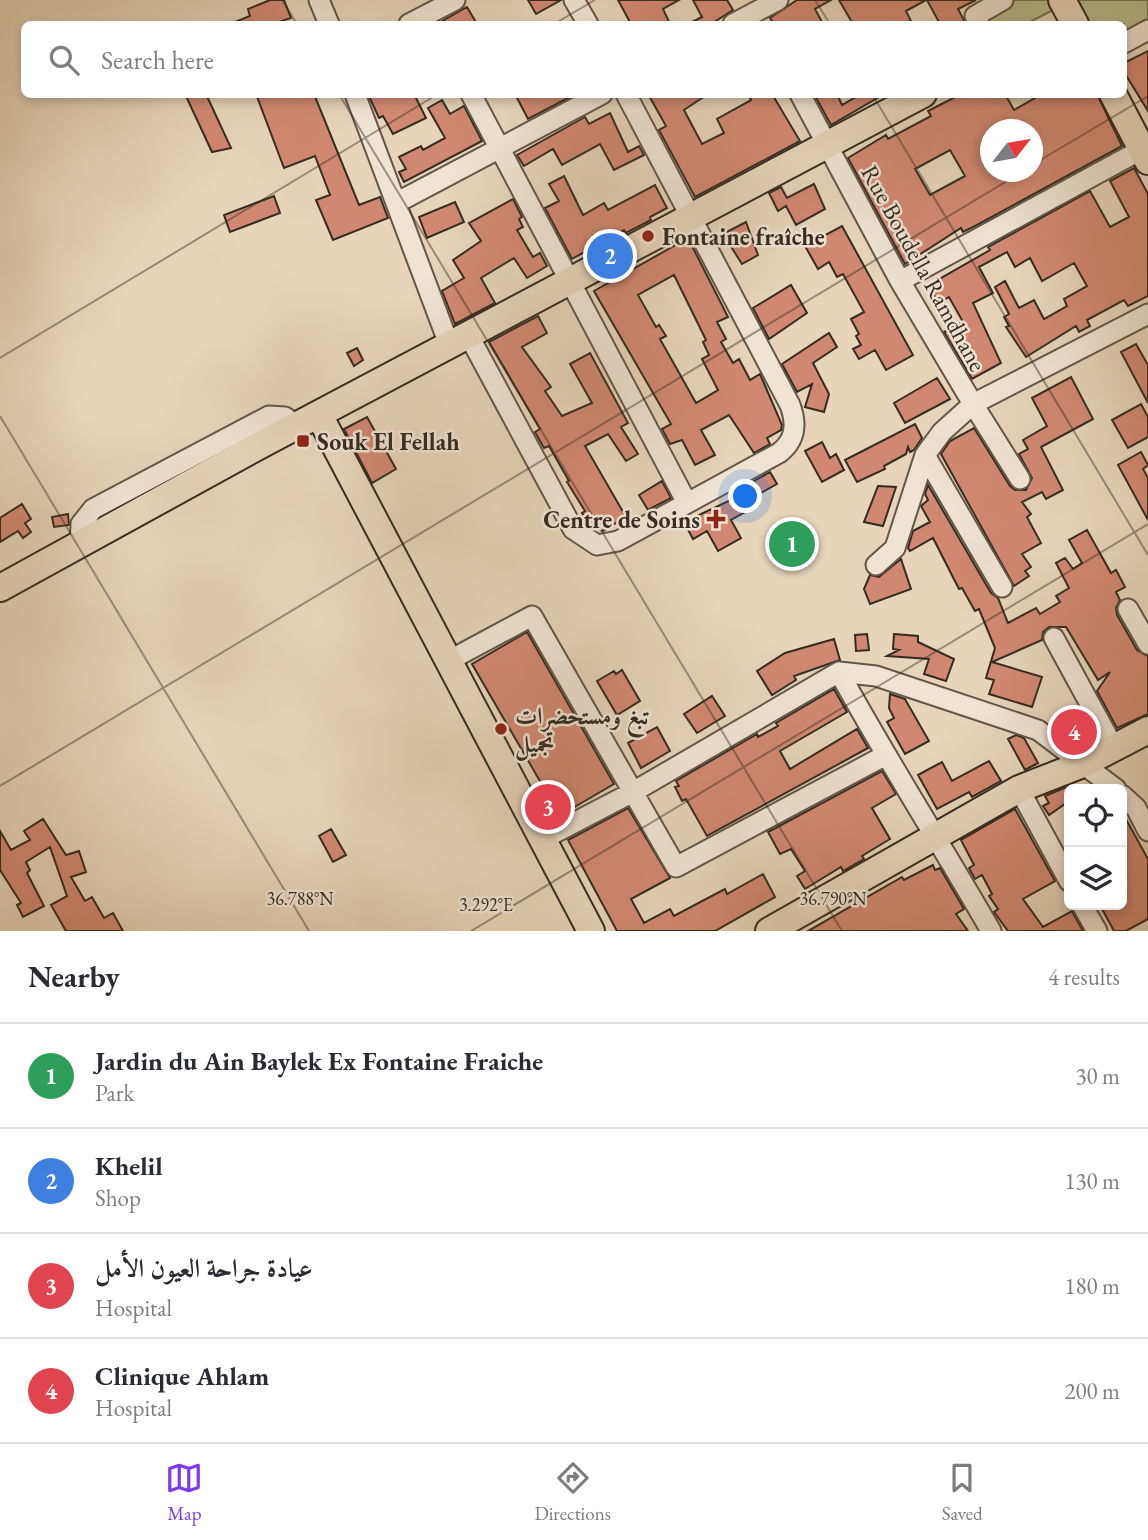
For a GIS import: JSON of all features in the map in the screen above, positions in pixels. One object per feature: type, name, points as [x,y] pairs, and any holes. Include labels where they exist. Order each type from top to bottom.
[{"type":"main road","points":[[0,588],[80,544],[189,471],[308,421],[916,98]]},
{"type":"main road","points":[[1114,98],[1146,152]]},
{"type":"main road","points":[[308,421],[450,660],[590,931]]},
{"type":"main road","points":[[769,931],[1019,789],[1083,764],[1148,730]]},
{"type":"street","points":[[319,0],[327,21]]},
{"type":"street","points":[[431,19],[455,0]]},
{"type":"street","points":[[574,0],[586,21]]},
{"type":"street","points":[[738,21],[778,0]]},
{"type":"street","points":[[978,21],[975,16],[1003,0]]},
{"type":"street","points":[[1127,41],[1148,30]]},
{"type":"street","points":[[357,98],[396,203],[459,342],[573,529],[581,537],[597,545],[618,541],[779,453],[793,439],[795,428],[790,405],[628,98]]},
{"type":"street","points":[[473,98],[687,503]]},
{"type":"street","points":[[396,203],[594,98]]},
{"type":"street","name":"Rue Boudella Ramdhane","points":[[802,98],[900,281],[973,404],[1148,314]]},
{"type":"street","points":[[900,281],[1146,152]]},
{"type":"street","points":[[876,565],[895,548],[925,455],[942,432],[973,404],[1020,479]]},
{"type":"street","points":[[925,455],[1002,587]]},
{"type":"street","points":[[1128,609],[1148,644]]},
{"type":"street","points":[[450,660],[532,616],[676,867],[884,756]]},
{"type":"street","points":[[1054,638],[1114,748]]},
{"type":"street","points":[[839,672],[884,756],[937,837],[989,931]]},
{"type":"street","points":[[543,839],[634,792],[839,672],[876,676],[1038,730],[1109,784]]},
{"type":"street","points":[[1019,789],[1064,872]]},
{"type":"street","points":[[1135,802],[1148,831]]},
{"type":"street","points":[[1085,910],[1097,931]]},
{"type":"green space","points":[[1008,0],[1058,0],[1061,6],[1032,21],[988,21],[984,14]]},
{"type":"green space","points":[[1074,0],[1148,0],[1148,25],[1127,37],[1127,21],[1086,21]]},
{"type":"building","points":[[270,0],[284,0],[291,18],[282,21],[238,21],[250,16],[248,9]]},
{"type":"building","points":[[528,0],[561,0],[536,14]]},
{"type":"building","points":[[618,0],[679,0],[663,9],[669,21],[629,21]]},
{"type":"building","points":[[693,0],[727,0],[733,10],[716,21],[694,21],[702,17]]},
{"type":"building","points":[[797,0],[831,0],[815,9],[821,21],[772,21],[770,18]]},
{"type":"building","points":[[839,0],[926,0],[906,11],[911,21],[851,21]]},
{"type":"building","points":[[927,0],[976,0],[958,9],[964,21],[938,21]]},
{"type":"building","points":[[467,7],[475,21],[442,21]]},
{"type":"building","points":[[1148,51],[1148,111],[1127,77],[1127,62]]},
{"type":"building","points":[[187,98],[208,98],[231,148],[212,152]]},
{"type":"building","points":[[258,98],[316,98],[359,205],[380,197],[388,218],[333,240],[316,200],[330,195],[315,156],[284,168]]},
{"type":"building","points":[[370,98],[416,98],[426,118],[393,134],[383,116],[379,118]]},
{"type":"building","points":[[517,98],[568,98],[528,119]]},
{"type":"building","points":[[650,98],[702,98],[684,110],[702,144],[724,133],[717,119],[751,100],[750,98],[774,98],[800,141],[695,197],[659,130],[666,126]]},
{"type":"building","points":[[816,98],[839,98],[842,105],[854,98],[877,98],[831,125]]},
{"type":"building","points":[[953,98],[1007,98],[1014,110],[1035,98],[1099,98],[1122,146],[977,225],[963,232],[961,228],[905,264],[848,158],[886,135],[888,139],[931,116],[928,111]],"holes":[[[950,150],[965,176],[930,195],[915,169]]]},
{"type":"building","points":[[442,100],[450,114],[464,106],[482,141],[404,182],[399,172],[406,169],[399,157],[421,146],[423,150],[445,138],[428,108]]},
{"type":"building","points":[[610,113],[628,152],[639,146],[644,155],[614,170],[600,144],[562,165],[553,149],[524,166],[517,155],[585,117],[589,124]]},
{"type":"building","points":[[1134,168],[1148,194],[1148,296],[1128,306],[1124,300],[1087,320],[1090,326],[1079,332],[1076,326],[1026,357],[1006,327],[1009,326],[1004,317],[1009,314],[995,287],[1005,281],[1019,308],[1034,300],[1044,319],[1067,306],[1064,299],[1087,286],[1074,263],[1042,281],[1030,258],[1015,267],[1007,252],[979,267],[993,293],[973,303],[1001,363],[972,379],[944,332],[963,322],[949,297],[938,303],[929,285],[990,250],[988,247],[1090,191],[1110,227],[1129,217],[1110,181]]},
{"type":"building","points":[[564,176],[583,215],[604,203],[608,210],[655,185],[667,208],[650,217],[651,220],[626,233],[624,230],[572,259],[545,208],[559,201],[549,184]]},
{"type":"building","points":[[814,184],[825,209],[796,225],[786,206],[778,211],[769,193],[781,187],[787,198]]},
{"type":"building","points":[[274,196],[280,213],[230,232],[224,215]]},
{"type":"building","points":[[513,199],[522,217],[519,219],[523,227],[517,230],[533,257],[540,253],[547,266],[527,278],[514,258],[481,278],[495,303],[455,324],[442,291],[464,278],[453,260],[481,241],[469,223]]},
{"type":"building","points":[[455,202],[464,222],[427,238],[419,217]]},
{"type":"building","points":[[746,222],[758,255],[742,264],[723,234]]},
{"type":"building","points":[[842,226],[913,355],[886,370],[875,350],[859,359],[853,349],[861,345],[856,336],[859,334],[851,319],[864,312],[843,274],[837,277],[829,262],[818,269],[805,246]]},
{"type":"building","points":[[688,238],[728,317],[717,322],[726,339],[721,342],[733,363],[739,359],[750,380],[760,374],[782,425],[781,430],[767,438],[770,444],[754,453],[729,415],[701,430],[715,455],[695,465],[682,440],[670,444],[662,429],[671,424],[594,291]],"holes":[[[674,275],[706,340],[703,342],[709,355],[702,359],[718,390],[696,403],[660,339],[666,336],[659,325],[656,327],[638,295]]]},
{"type":"building","points":[[791,285],[807,313],[769,339],[753,308]]},
{"type":"building","points":[[538,316],[547,333],[522,347],[551,387],[545,391],[562,416],[592,403],[570,364],[590,353],[628,423],[621,427],[638,454],[626,461],[608,434],[585,446],[626,517],[603,531],[590,526],[582,513],[585,511],[567,482],[569,481],[549,446],[544,448],[535,432],[540,429],[489,342]]},
{"type":"building","points":[[829,333],[837,347],[813,363],[829,394],[824,412],[805,407],[812,384],[797,392],[782,364]]},
{"type":"building","points":[[1136,344],[1148,365],[1148,403],[1121,352]]},
{"type":"building","points":[[357,348],[363,360],[354,366],[347,353]]},
{"type":"building","points":[[1071,377],[1093,419],[1041,447],[1063,490],[1046,499],[1042,492],[1022,502],[1031,514],[1027,517],[1041,543],[1022,554],[1031,567],[1025,571],[1029,576],[1014,586],[941,454],[950,441],[974,428],[1010,486],[1015,490],[1026,490],[1032,478],[1019,454],[1028,449],[1023,440],[1047,426],[1032,398]]},
{"type":"building","points":[[937,378],[950,399],[905,423],[894,403]]},
{"type":"building","points":[[1141,404],[1148,417],[1148,437],[1128,448],[1112,420]]},
{"type":"building","points":[[367,417],[396,469],[372,483],[344,429]]},
{"type":"building","points":[[915,424],[922,438],[914,450],[910,452],[908,447],[906,454],[884,466],[885,469],[857,482],[845,460]]},
{"type":"building","points":[[822,442],[830,458],[836,454],[844,470],[822,482],[805,451]]},
{"type":"building","points":[[1141,452],[1148,465],[1143,469],[1148,478],[1148,520],[1118,465]]},
{"type":"building","points":[[770,472],[777,484],[761,493],[754,481]]},
{"type":"building","points":[[662,481],[671,498],[648,510],[639,495]]},
{"type":"building","points":[[928,485],[991,593],[998,598],[1008,623],[1036,608],[1040,614],[1060,602],[1056,596],[1069,588],[1056,563],[1065,558],[1073,569],[1082,563],[1069,540],[1087,530],[1111,573],[1116,570],[1125,587],[1116,592],[1120,600],[1116,608],[1117,615],[1137,650],[1148,656],[1148,714],[1117,728],[1097,691],[1110,672],[1098,680],[1066,627],[1049,627],[1043,632],[1042,640],[992,662],[1042,677],[1032,707],[989,694],[994,680],[986,678],[995,648],[979,609],[975,611],[962,588],[959,589],[933,538],[910,551],[908,548],[913,531],[930,522],[921,506],[928,500],[925,494]]},
{"type":"building","points":[[878,486],[896,487],[883,526],[864,522]]},
{"type":"building","points":[[750,491],[758,505],[731,520],[741,538],[718,551],[707,531],[693,539],[684,522]]},
{"type":"building","points":[[22,504],[31,519],[25,523],[31,532],[23,538],[18,531],[0,542],[0,518]]},
{"type":"building","points":[[68,514],[69,525],[54,527],[52,517]]},
{"type":"building","points":[[901,559],[911,589],[870,604],[864,589],[870,575],[879,577]]},
{"type":"building","points":[[527,632],[614,784],[554,819],[538,791],[544,788],[472,664]]},
{"type":"building","points":[[867,634],[869,650],[856,651],[855,635]]},
{"type":"building","points":[[894,634],[918,636],[918,642],[954,659],[946,681],[924,674],[929,659],[887,656],[899,650],[893,649]]},
{"type":"building","points":[[834,639],[840,660],[794,676],[796,680],[772,695],[757,671],[785,653]]},
{"type":"building","points":[[622,670],[640,701],[617,715],[597,681],[614,671],[616,674]]},
{"type":"building","points":[[834,689],[847,712],[780,751],[790,769],[857,729],[868,748],[707,836],[686,799],[682,801],[675,787],[679,786],[676,781],[757,734],[758,737],[778,726],[776,723]]},
{"type":"building","points":[[890,694],[905,699],[929,741],[905,754],[887,722],[894,718],[889,708]]},
{"type":"building","points":[[712,696],[725,716],[697,733],[684,714]]},
{"type":"building","points":[[1078,719],[1088,727],[1096,740],[1089,743],[1071,730]]},
{"type":"building","points":[[657,727],[670,751],[641,768],[628,743]]},
{"type":"building","points":[[1016,735],[1024,738],[1038,763],[1025,770],[1008,739]]},
{"type":"building","points":[[989,761],[1001,781],[972,797],[969,792],[937,809],[918,775],[942,762],[952,781]]},
{"type":"building","points":[[882,771],[896,794],[872,808],[890,839],[862,856],[864,859],[843,871],[841,867],[805,889],[797,876],[805,871],[791,849],[780,854],[768,832]]},
{"type":"building","points":[[1064,788],[1064,804],[1049,815],[1043,806],[1049,803],[1045,796]]},
{"type":"building","points":[[628,808],[670,878],[631,899],[644,923],[670,909],[674,916],[725,889],[727,894],[763,874],[775,897],[715,931],[617,931],[568,840]]},
{"type":"building","points":[[1015,809],[1055,881],[1023,899],[1043,927],[1072,911],[1083,931],[1008,931],[994,912],[998,909],[989,896],[992,894],[982,875],[975,879],[969,868],[974,865],[961,840]]},
{"type":"building","points":[[43,819],[66,855],[79,851],[86,872],[71,877],[85,901],[92,897],[104,918],[113,913],[123,931],[66,931],[51,905],[67,896],[50,847],[26,862],[30,870],[27,873],[44,906],[23,917],[17,905],[21,903],[0,870],[0,831],[11,850],[30,840],[24,831]]},
{"type":"building","points":[[1127,821],[1148,859],[1148,919],[1126,931],[1114,931],[1103,910],[1127,910]]},
{"type":"building","points":[[331,829],[346,855],[333,862],[319,836]]},
{"type":"building","points":[[933,865],[935,870],[940,868],[964,909],[956,914],[968,931],[808,931],[902,877],[904,880]]},
{"type":"place","name":"Fontaine fraîche","points":[[648,236]]},
{"type":"place","name":"Khelil","points":[[610,256]]},
{"type":"place","name":"Souk El Fellah","points":[[303,441]]},
{"type":"place","name":"Centre de Soins","points":[[716,519]]},
{"type":"place","name":"Jardin du Ain Baylek Ex Fontaine Fraiche","points":[[792,544]]},
{"type":"place","name":"تبغ ومستحضرات تجميل","points":[[501,729]]},
{"type":"place","name":"Clinique Ahlam","points":[[1074,732]]},
{"type":"place","name":"عيادة جراحة العيون الأمل","points":[[548,807]]}]
